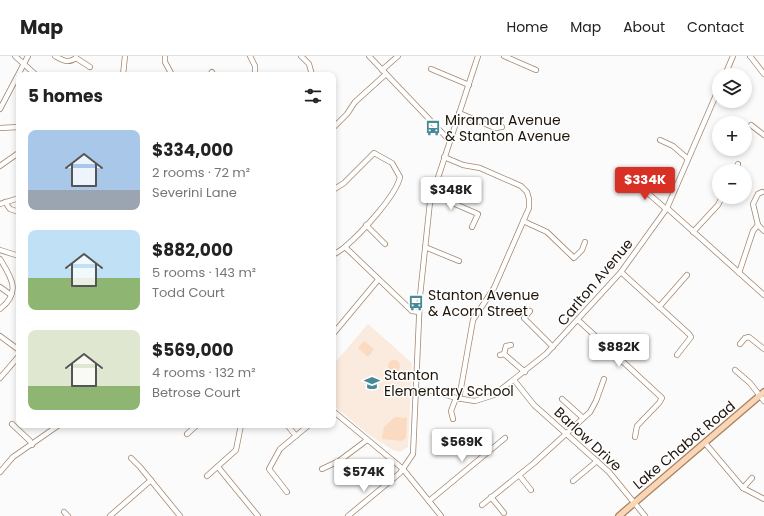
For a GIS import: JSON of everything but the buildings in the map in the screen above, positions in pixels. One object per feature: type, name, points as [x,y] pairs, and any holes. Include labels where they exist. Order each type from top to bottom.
[{"type":"main road","name":"Lake Chabot Road","points":[[619,516],[762,394]]},
{"type":"street","points":[[15,56],[32,72]]},
{"type":"street","points":[[19,72],[28,56]]},
{"type":"street","points":[[54,56],[65,62],[76,57],[90,66]]},
{"type":"street","points":[[123,72],[125,56]]},
{"type":"street","points":[[166,56],[165,62],[169,72]]},
{"type":"street","points":[[250,56],[255,66],[255,72]]},
{"type":"street","points":[[301,56],[309,64],[311,72]]},
{"type":"street","points":[[369,56],[449,140]]},
{"type":"street","points":[[336,125],[347,114],[354,102],[398,56]]},
{"type":"street","points":[[348,516],[403,470],[413,454],[419,312],[432,194],[478,56]]},
{"type":"street","points":[[504,56],[536,70]]},
{"type":"street","points":[[728,68],[733,56]]},
{"type":"street","points":[[750,56],[764,74]]},
{"type":"street","points":[[431,69],[469,85]]},
{"type":"street","points":[[0,108],[16,77]]},
{"type":"street","name":"Carlton Avenue","points":[[416,390],[434,391],[457,399],[475,401],[494,395],[525,372],[553,347],[621,272],[667,209],[712,104]]},
{"type":"street","points":[[459,113],[495,128],[502,127]]},
{"type":"street","points":[[752,125],[764,135]]},
{"type":"street","points":[[0,128],[16,127]]},
{"type":"street","points":[[660,140],[673,146],[688,159]]},
{"type":"street","points":[[336,188],[344,183],[374,153],[392,163],[400,177],[395,192],[345,247],[336,253]]},
{"type":"street","points":[[0,166],[16,155]]},
{"type":"street","points":[[444,157],[463,165],[480,168],[523,188],[528,195],[529,202],[523,221],[492,294],[473,320],[457,399],[452,411],[453,419]]},
{"type":"street","points":[[634,181],[764,295]]},
{"type":"street","points":[[762,192],[758,194],[753,204],[758,225],[764,230]]},
{"type":"street","points":[[432,194],[478,214],[472,227]]},
{"type":"street","points":[[3,203],[16,199]]},
{"type":"street","points":[[3,203],[10,209],[16,211]]},
{"type":"street","points":[[693,232],[718,204]]},
{"type":"street","points":[[523,221],[547,232],[574,258],[582,250],[585,242]]},
{"type":"street","points":[[366,225],[384,244]]},
{"type":"street","points":[[739,273],[753,231],[758,225]]},
{"type":"street","points":[[345,247],[412,311],[419,312]]},
{"type":"street","points":[[425,247],[459,261]]},
{"type":"street","points":[[0,250],[16,255]]},
{"type":"street","points":[[0,259],[14,284],[11,295],[0,309]]},
{"type":"street","points":[[621,272],[691,337],[677,355]]},
{"type":"street","points":[[659,307],[687,275]]},
{"type":"street","points":[[336,330],[378,280]]},
{"type":"street","points":[[0,287],[11,295]]},
{"type":"street","points":[[530,310],[524,318],[553,347]]},
{"type":"street","points":[[578,320],[662,398],[660,403],[637,426],[635,437]]},
{"type":"street","points":[[0,336],[16,348]]},
{"type":"street","points":[[740,344],[745,338],[749,337],[764,349]]},
{"type":"street","points":[[511,345],[506,346],[502,354],[525,372]]},
{"type":"street","points":[[0,378],[16,359]]},
{"type":"street","points":[[735,370],[762,394],[764,401]]},
{"type":"street","points":[[482,505],[590,412],[596,401],[604,379]]},
{"type":"street","name":"Barlow Drive","points":[[514,380],[534,405],[609,472],[645,516]]},
{"type":"street","points":[[562,398],[583,418]]},
{"type":"street","points":[[336,414],[403,470],[441,516]]},
{"type":"street","points":[[12,424],[16,428]]},
{"type":"street","points":[[16,428],[30,441],[32,445]]},
{"type":"street","points":[[0,471],[13,457],[55,428]]},
{"type":"street","points":[[187,434],[194,428]]},
{"type":"street","points":[[207,476],[236,450],[240,428]]},
{"type":"street","points":[[290,428],[296,436]]},
{"type":"street","points":[[287,492],[269,469],[280,449],[305,428]]},
{"type":"street","points":[[428,500],[505,438]]},
{"type":"street","points":[[322,469],[339,461],[367,440]]},
{"type":"street","points":[[705,443],[743,488],[764,499]]},
{"type":"street","points":[[131,458],[180,516]]},
{"type":"street","points":[[573,481],[597,461]]},
{"type":"street","points":[[218,467],[258,516]]},
{"type":"street","points":[[519,474],[531,490]]},
{"type":"street","points":[[743,488],[752,478]]},
{"type":"street","points":[[110,516],[151,480]]},
{"type":"street","points":[[491,497],[504,513]]},
{"type":"shaded area","name":"Stanton Elementary School","points":[[368,324],[412,363],[408,447],[400,452],[393,450],[368,434],[336,407],[336,361]]},
{"type":"shaded area","points":[[364,341],[374,349],[368,357],[358,348]]},
{"type":"shaded area","points":[[394,360],[398,362],[400,366],[398,370],[394,372],[390,370],[388,366],[390,362]]},
{"type":"shaded area","points":[[395,417],[407,418],[406,438],[402,441],[382,439],[384,427]]},
{"type":"place","name":"Miramar Avenue & Stanton Avenue","points":[[433,128]]},
{"type":"place","name":"Stanton Avenue & Acorn Street","points":[[416,303]]},
{"type":"place","name":"Stanton Elementary School","points":[[372,383]]}]
